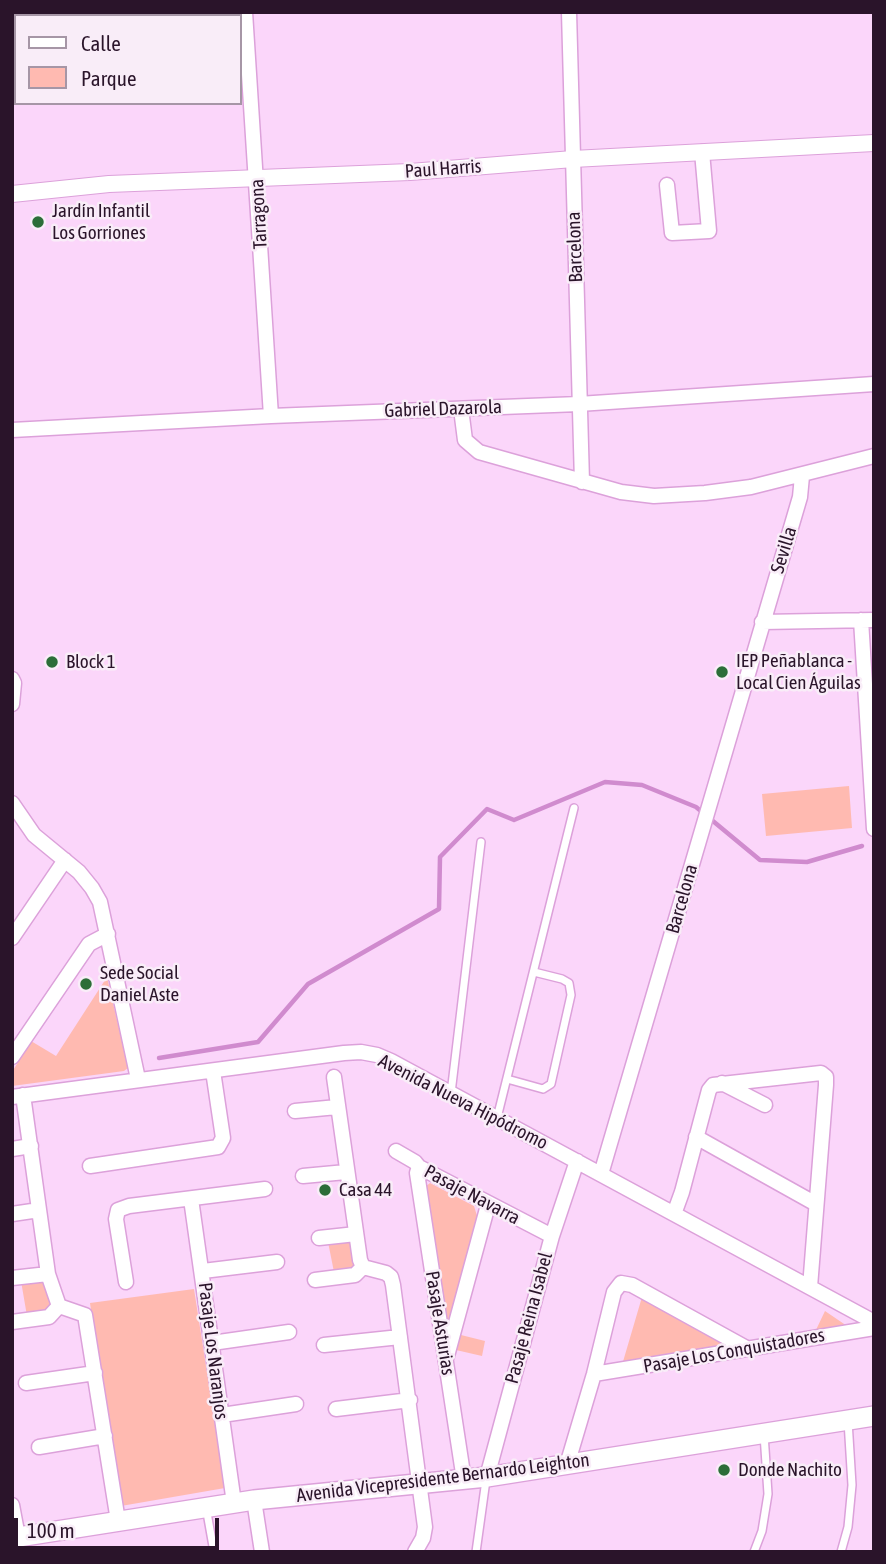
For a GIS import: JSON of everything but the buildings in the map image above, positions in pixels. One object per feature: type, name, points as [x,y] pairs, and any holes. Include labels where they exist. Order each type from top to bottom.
[{"type":"main road","name":"Avenida Vicepresidente Bernardo Leighton","points":[[15,1538],[254,1500],[487,1477],[874,1416]]},
{"type":"street","name":"Tarragona","points":[[245,12],[271,415]]},
{"type":"street","name":"Barcelona","points":[[569,12],[582,482]]},
{"type":"street","name":"Paul Harris","points":[[12,194],[109,184],[410,172],[573,159],[874,143]]},
{"type":"street","points":[[667,185],[672,233],[709,231],[702,152]]},
{"type":"street","name":"Gabriel Dazarola","points":[[12,430],[271,415],[579,404],[874,384]]},
{"type":"street","points":[[461,409],[465,440],[479,452],[621,492],[654,496],[717,492],[802,476],[874,456]]},
{"type":"street","name":"Sevilla","points":[[762,622],[800,497],[802,476]]},
{"type":"street","points":[[762,622],[867,620],[874,829]]},
{"type":"street","name":"Barcelona","points":[[601,1174],[762,622]]},
{"type":"street","points":[[12,679],[12,705]]},
{"type":"street","points":[[14,811],[34,835],[65,860],[92,888],[100,902],[138,1079]]},
{"type":"street","points":[[12,938],[65,860]]},
{"type":"street","points":[[12,1057],[89,944],[108,934]]},
{"type":"street","name":"Avenida Nueva Hipódromo","points":[[18,1096],[360,1052],[391,1061],[873,1321]]},
{"type":"street","points":[[90,1166],[218,1147],[223,1138],[213,1072]]},
{"type":"street","points":[[674,1214],[709,1090],[713,1085],[816,1072],[824,1074],[826,1085],[810,1287]]},
{"type":"street","points":[[334,1077],[346,1172],[363,1267]]},
{"type":"street","points":[[722,1083],[765,1105]]},
{"type":"street","points":[[18,1096],[31,1146],[48,1274],[59,1306]]},
{"type":"street","points":[[295,1111],[337,1107]]},
{"type":"street","points":[[696,1138],[816,1204]]},
{"type":"street","points":[[12,1149],[31,1146]]},
{"type":"street","name":"Pasaje Navarra","points":[[396,1151],[419,1167],[488,1205],[552,1236]]},
{"type":"street","name":"Pasaje Reina Isabel","points":[[487,1477],[552,1236],[577,1161]]},
{"type":"street","name":"Pasaje Asturias","points":[[419,1167],[417,1174],[464,1480]]},
{"type":"street","points":[[303,1176],[346,1172]]},
{"type":"street","points":[[125,1282],[116,1219],[118,1210],[129,1206],[265,1189]]},
{"type":"street","name":"Pasaje Los Naranjos","points":[[191,1199],[234,1503]]},
{"type":"street","points":[[446,1361],[488,1205]]},
{"type":"street","points":[[12,1214],[39,1210]]},
{"type":"street","points":[[319,1238],[356,1234]]},
{"type":"street","points":[[203,1271],[277,1262]]},
{"type":"street","points":[[315,1280],[355,1275],[363,1267]]},
{"type":"street","points":[[363,1267],[391,1277],[421,1483],[425,1533],[415,1552]]},
{"type":"street","points":[[12,1278],[48,1274]]},
{"type":"street","points":[[567,1465],[594,1374],[614,1292],[621,1283],[632,1285],[748,1349]]},
{"type":"street","points":[[12,1322],[50,1317],[59,1306]]},
{"type":"street","points":[[59,1306],[85,1315],[118,1521]]},
{"type":"street","name":"Pasaje Los Conquistadores","points":[[594,1374],[748,1349],[873,1321]]},
{"type":"street","points":[[212,1343],[289,1332]]},
{"type":"street","points":[[324,1345],[400,1337]]},
{"type":"street","points":[[26,1383],[95,1373]]},
{"type":"street","points":[[335,1409],[410,1400]]},
{"type":"street","points":[[222,1415],[296,1404]]},
{"type":"street","points":[[39,1447],[105,1436]]},
{"type":"street","points":[[254,1500],[262,1552]]},
{"type":"street","points":[[12,1505],[15,1538]]},
{"type":"lane","points":[[497,1118],[574,808]]},
{"type":"lane","points":[[450,1093],[481,842]]},
{"type":"lane","points":[[507,1079],[543,1089],[551,1084],[571,995],[569,984],[562,979],[534,972]]},
{"type":"lane","points":[[842,1552],[848,1527],[852,1485],[848,1420]]},
{"type":"lane","points":[[754,1552],[762,1531],[768,1494],[764,1434]]},
{"type":"lane","points":[[476,1552],[487,1477]]},
{"type":"lane","points":[[206,1507],[214,1552]]},
{"type":"green space","points":[[849,786],[852,828],[766,836],[762,794]]},
{"type":"green space","points":[[107,977],[128,1068],[124,1071],[12,1086],[12,1072],[31,1041],[56,1056]]},
{"type":"green space","points":[[430,1183],[474,1206],[478,1219],[448,1331],[425,1187]]},
{"type":"green space","points":[[350,1239],[354,1270],[334,1272],[328,1242]]},
{"type":"green space","points":[[44,1280],[51,1308],[46,1314],[27,1316],[21,1281]]},
{"type":"green space","points":[[194,1289],[225,1488],[121,1506],[90,1303]]},
{"type":"green space","points":[[642,1297],[728,1345],[622,1365]]},
{"type":"green space","points":[[825,1311],[850,1328],[815,1332]]},
{"type":"green space","points":[[461,1335],[485,1341],[482,1356],[456,1350]]},
{"type":"waterway","points":[[159,1058],[258,1042],[308,984],[439,909],[440,857],[487,809],[514,820],[605,782],[642,785],[696,807],[760,860],[807,862],[862,846]]},
{"type":"place","name":"Jardín Infantil Los Gorriones","points":[[38,222]]},
{"type":"place","name":"Block 1","points":[[52,662]]},
{"type":"place","name":"IEP Peñablanca - Local Cien Águilas","points":[[722,672]]},
{"type":"place","name":"Sede Social Daniel Aste","points":[[86,984]]},
{"type":"place","name":"Casa 44","points":[[325,1190]]},
{"type":"place","name":"Donde Nachito","points":[[724,1470]]}]
